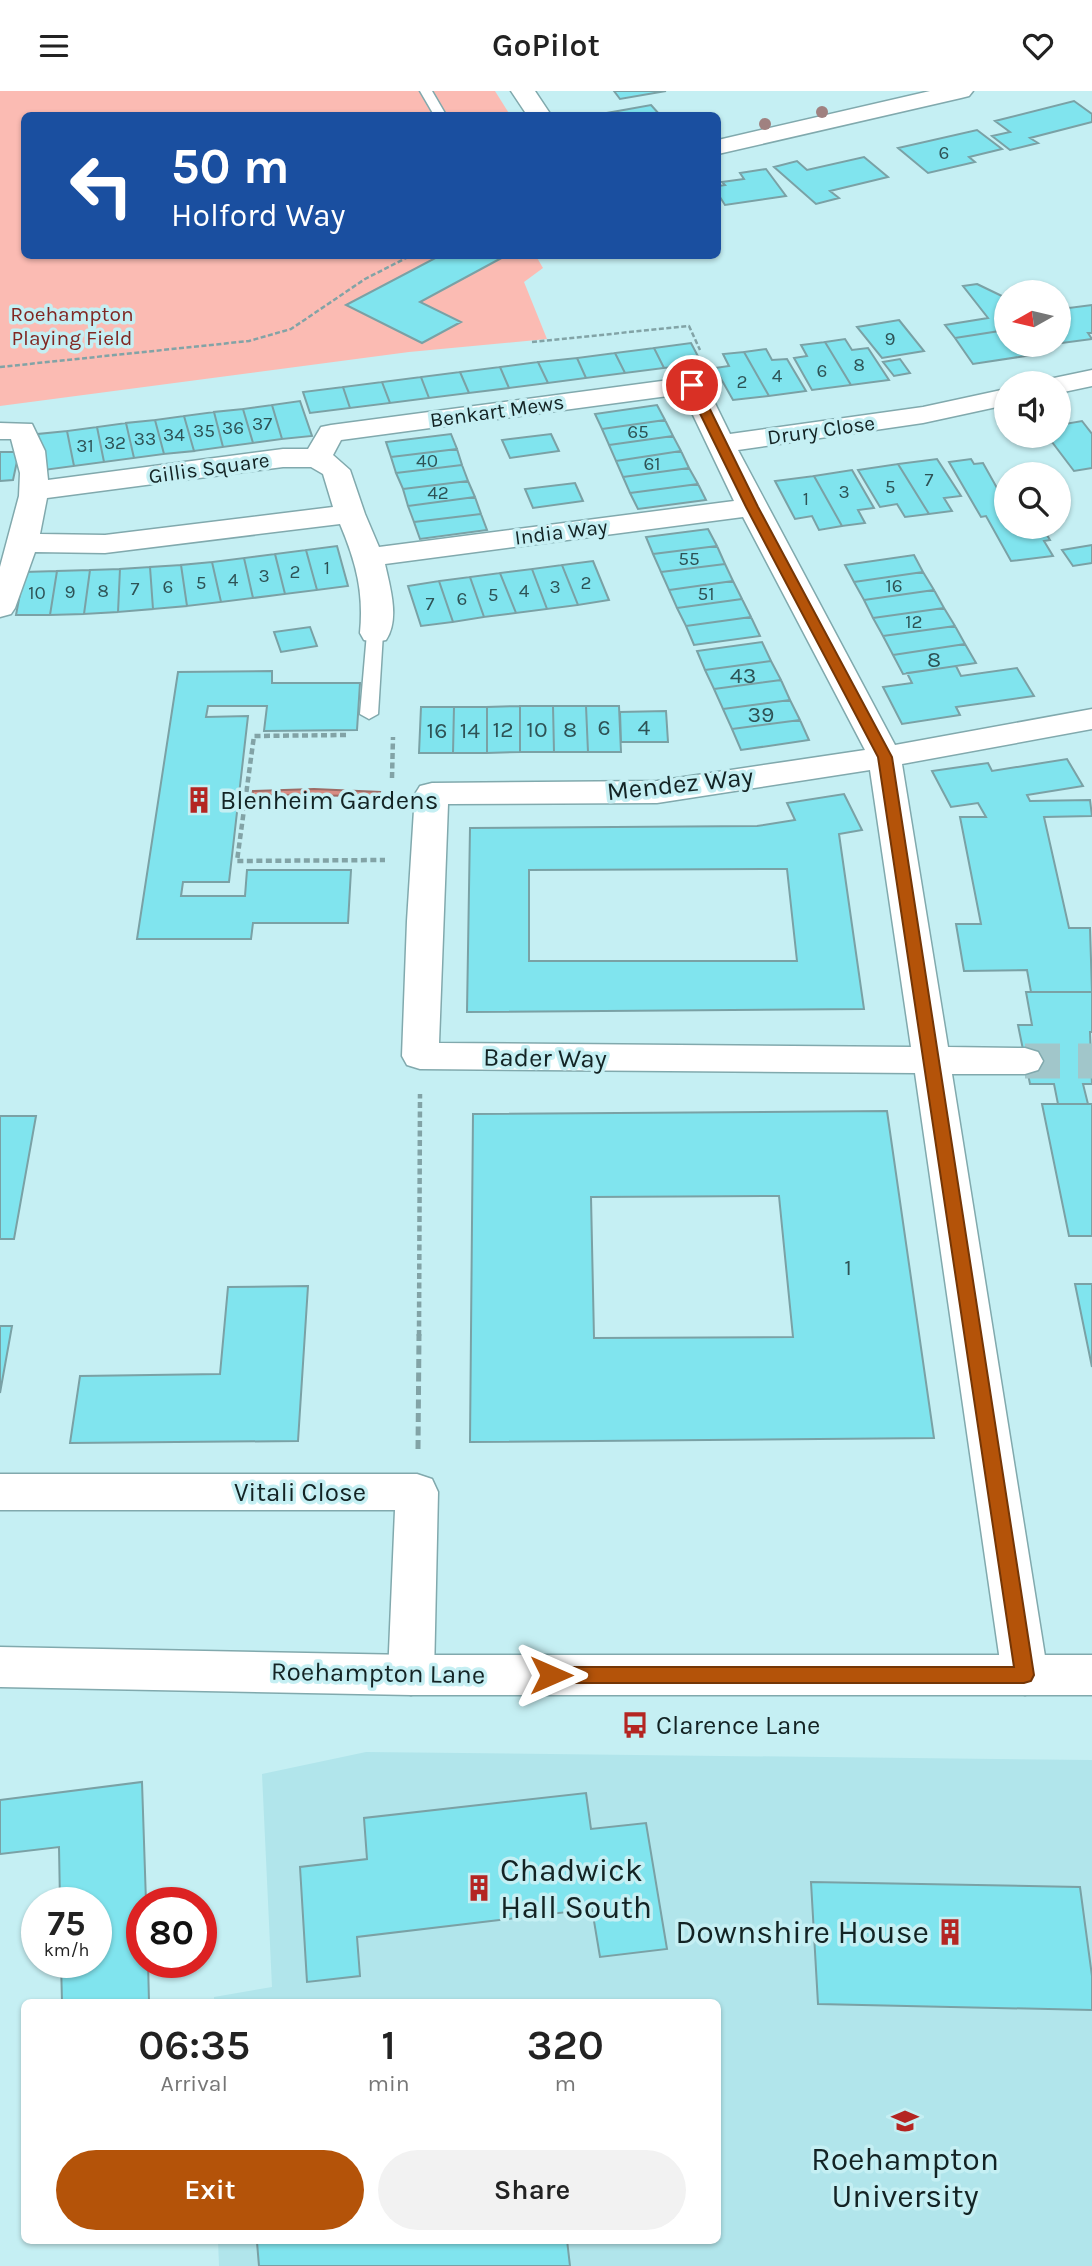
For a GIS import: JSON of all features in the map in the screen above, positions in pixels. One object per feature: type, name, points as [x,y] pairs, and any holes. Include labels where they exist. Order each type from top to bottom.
[{"type":"main road","points":[[523,91],[537,112]]},
{"type":"main road","points":[[721,146],[961,91]]},
{"type":"main road","points":[[1071,382],[1092,378]]},
{"type":"main road","points":[[692,385],[752,507],[885,757],[1024,1675]]},
{"type":"main road","name":"Benkart Mews","points":[[317,458],[331,433],[692,385]]},
{"type":"main road","name":"Drury Close","points":[[720,444],[923,415],[994,400]]},
{"type":"main road","points":[[0,431],[22,430],[26,437],[33,491],[23,543],[0,608]]},
{"type":"main road","name":"Gillis Square","points":[[33,491],[283,458],[317,458]]},
{"type":"main road","points":[[317,458],[336,470],[369,557],[378,605],[374,633]]},
{"type":"main road","name":"India Way","points":[[369,557],[752,507]]},
{"type":"main road","points":[[23,543],[105,544],[351,514]]},
{"type":"main road","name":"Mendez Way","points":[[420,1056],[424,921],[432,794],[657,792],[885,757],[1092,719]]},
{"type":"main road","name":"Bader Way","points":[[420,1056],[1024,1061]]},
{"type":"main road","name":"Vitali Close","points":[[0,1492],[417,1492]]},
{"type":"main road","points":[[411,1675],[417,1492]]},
{"type":"main road","name":"Roehampton Lane","points":[[0,1667],[411,1675],[1092,1675]]},
{"type":"lane","points":[[426,91],[438,112]]},
{"type":"lane","points":[[369,714],[374,633]]},
{"type":"path","points":[[0,367],[260,338],[291,329],[365,279],[404,259]]},
{"type":"path","points":[[532,342],[689,326],[710,372],[692,385]]},
{"type":"path","points":[[352,735],[254,736],[237,860],[385,861],[386,848]]},
{"type":"path","points":[[380,735],[394,735]]},
{"type":"path","points":[[417,1492],[420,1056]]},
{"type":"shaded area","points":[[314,789],[380,792],[379,796],[252,795],[253,791]]},
{"type":"shaded area","name":"Roehampton University","points":[[366,1752],[1092,1760],[1092,2266],[219,2266],[218,2244],[721,2244],[721,1999],[214,1999],[272,1987],[262,1774]]},
{"type":"green space","name":"Roehampton Playing Field","points":[[0,91],[495,91],[508,112],[21,112],[21,259],[538,259],[543,268],[524,282],[547,339],[409,352],[0,406]]},
{"type":"building","points":[[614,91],[666,91],[620,99]]},
{"type":"building","points":[[1074,101],[1092,114],[1092,122],[1030,138],[1038,143],[1010,150],[992,136],[1010,132],[995,121]]},
{"type":"building","points":[[651,105],[657,112],[612,112]]},
{"type":"building","points":[[977,130],[1002,149],[969,157],[975,162],[928,173],[898,148]]},
{"type":"building","points":[[864,157],[888,177],[830,191],[839,198],[816,204],[774,167],[797,161],[807,170]]},
{"type":"building","points":[[766,169],[786,196],[725,205],[721,199],[721,186],[725,185],[722,182],[744,179],[740,173]]},
{"type":"building","points":[[433,259],[500,259],[420,302],[461,322],[422,343],[346,305]]},
{"type":"building","points":[[977,284],[994,292],[994,332],[955,338],[945,325],[988,318],[963,286]]},
{"type":"building","points":[[1092,305],[1092,333],[1088,333],[1092,339],[1071,342],[1071,308]]},
{"type":"building","points":[[899,320],[924,351],[882,358],[857,327]]},
{"type":"building","points":[[994,332],[994,357],[1019,357],[973,364],[955,338]]},
{"type":"building","points":[[845,339],[852,350],[868,348],[889,380],[851,385],[825,342]]},
{"type":"building","points":[[825,342],[851,385],[812,390],[794,358],[807,356],[801,345]]},
{"type":"building","points":[[691,343],[702,364],[664,368],[654,348]]},
{"type":"building","points":[[654,348],[664,368],[625,373],[615,353]]},
{"type":"building","points":[[766,349],[772,360],[787,359],[806,391],[769,396],[744,352]]},
{"type":"building","points":[[744,352],[769,396],[733,400],[715,368],[729,366],[723,354]]},
{"type":"building","points":[[615,353],[625,373],[586,378],[577,358]]},
{"type":"building","points":[[577,358],[586,378],[548,383],[538,362]]},
{"type":"building","points":[[900,359],[910,373],[894,376],[883,362]]},
{"type":"building","points":[[538,362],[548,383],[509,388],[500,367]]},
{"type":"building","points":[[500,367],[509,388],[469,393],[460,372]]},
{"type":"building","points":[[460,372],[469,393],[429,398],[421,377]]},
{"type":"building","points":[[421,377],[429,398],[390,403],[382,382]]},
{"type":"building","points":[[382,382],[390,403],[350,408],[343,387]]},
{"type":"building","points":[[343,387],[350,408],[310,413],[303,392]]},
{"type":"building","points":[[300,401],[312,436],[282,439],[272,405]]},
{"type":"building","points":[[272,405],[282,439],[253,443],[243,409]]},
{"type":"building","points":[[657,405],[665,420],[602,429],[595,414]]},
{"type":"building","points":[[243,409],[253,443],[223,447],[214,412]]},
{"type":"building","points":[[214,412],[223,447],[194,451],[184,416]]},
{"type":"building","points":[[184,416],[194,451],[164,454],[155,420]]},
{"type":"building","points":[[155,420],[164,454],[134,458],[126,423]]},
{"type":"building","points":[[665,420],[673,436],[609,445],[602,429]]},
{"type":"building","points":[[1082,421],[1092,434],[1092,468],[1074,471],[1071,462],[1067,462],[1057,448],[1071,448],[1071,423]]},
{"type":"building","points":[[126,423],[134,458],[104,462],[97,427]]},
{"type":"building","points":[[97,427],[104,462],[74,466],[67,431]]},
{"type":"building","points":[[67,431],[74,466],[44,470],[38,434]]},
{"type":"building","points":[[451,434],[457,449],[391,457],[386,442]]},
{"type":"building","points":[[551,434],[559,451],[510,458],[502,440]]},
{"type":"building","points":[[673,436],[681,451],[616,461],[609,445]]},
{"type":"building","points":[[457,449],[462,465],[396,473],[391,457]]},
{"type":"building","points":[[681,451],[689,468],[623,477],[616,461]]},
{"type":"building","points":[[0,452],[19,452],[13,480],[0,481]]},
{"type":"building","points":[[937,459],[961,496],[944,498],[952,511],[929,514],[898,464]]},
{"type":"building","points":[[971,459],[974,464],[983,463],[994,483],[994,530],[986,516],[981,517],[949,462]]},
{"type":"building","points":[[898,464],[929,514],[905,517],[897,504],[880,507],[858,470]]},
{"type":"building","points":[[462,465],[468,481],[403,489],[396,473]]},
{"type":"building","points":[[689,468],[698,484],[630,493],[623,477]]},
{"type":"building","points":[[852,470],[874,508],[858,510],[865,523],[842,526],[814,476]]},
{"type":"building","points":[[814,476],[842,526],[819,530],[812,516],[795,519],[775,481]]},
{"type":"building","points":[[468,481],[475,497],[408,506],[403,489]]},
{"type":"building","points":[[575,483],[583,501],[533,508],[525,489]]},
{"type":"building","points":[[698,484],[706,500],[638,509],[630,493]]},
{"type":"building","points":[[475,497],[481,514],[414,522],[408,506]]},
{"type":"building","points":[[481,514],[487,530],[420,539],[414,522]]},
{"type":"building","points":[[708,529],[717,546],[653,554],[646,537]]},
{"type":"building","points":[[999,539],[1050,540],[1044,541],[1053,556],[1011,561]]},
{"type":"building","points":[[1092,545],[1092,563],[1073,566],[1062,550]]},
{"type":"building","points":[[337,546],[348,586],[317,590],[306,550]]},
{"type":"building","points":[[717,546],[725,564],[661,572],[653,554]]},
{"type":"building","points":[[306,550],[317,590],[285,594],[275,554]]},
{"type":"building","points":[[275,554],[285,594],[253,598],[244,558]]},
{"type":"building","points":[[914,555],[923,572],[854,582],[845,565]]},
{"type":"building","points":[[244,558],[253,598],[221,602],[212,562]]},
{"type":"building","points":[[593,561],[609,600],[578,605],[562,565]]},
{"type":"building","points":[[212,562],[221,602],[187,606],[181,565]]},
{"type":"building","points":[[725,564],[733,581],[669,590],[661,572]]},
{"type":"building","points":[[181,565],[187,606],[153,609],[150,567]]},
{"type":"building","points":[[562,565],[578,605],[547,609],[532,569]]},
{"type":"building","points":[[150,567],[153,609],[118,612],[120,569]]},
{"type":"building","points":[[120,569],[118,612],[84,614],[90,570]]},
{"type":"building","points":[[532,569],[547,609],[516,613],[500,573]]},
{"type":"building","points":[[90,570],[84,614],[50,615],[57,571]]},
{"type":"building","points":[[57,571],[50,615],[16,615],[24,572]]},
{"type":"building","points":[[923,572],[934,590],[864,600],[854,582]]},
{"type":"building","points":[[500,573],[516,613],[484,617],[470,577]]},
{"type":"building","points":[[470,577],[484,617],[453,622],[439,581]]},
{"type":"building","points":[[439,581],[453,622],[421,626],[408,586]]},
{"type":"building","points":[[733,581],[742,599],[677,608],[669,590]]},
{"type":"building","points":[[934,590],[944,608],[873,618],[864,600]]},
{"type":"building","points":[[742,599],[751,617],[686,626],[677,608]]},
{"type":"building","points":[[944,608],[955,626],[883,636],[873,618]]},
{"type":"building","points":[[751,617],[760,636],[694,645],[686,626]]},
{"type":"building","points":[[955,626],[965,644],[893,655],[883,636]]},
{"type":"building","points":[[310,627],[317,646],[281,652],[274,632]]},
{"type":"building","points":[[762,642],[771,661],[705,670],[697,651]]},
{"type":"building","points":[[965,644],[976,663],[903,674],[893,655]]},
{"type":"building","points":[[771,661],[781,680],[714,689],[705,670]]},
{"type":"building","points":[[956,666],[961,676],[1017,668],[1034,696],[956,707],[960,715],[902,724],[883,687],[912,683],[907,673]]},
{"type":"building","name":"Blenheim Gardens","points":[[272,671],[272,683],[360,683],[357,730],[264,731],[267,706],[208,706],[206,717],[248,716],[229,882],[183,882],[181,896],[245,896],[247,870],[351,870],[348,923],[253,923],[251,939],[137,939],[178,672]]},
{"type":"building","points":[[781,680],[790,700],[723,709],[714,689]]},
{"type":"building","points":[[790,700],[800,720],[732,729],[723,709]]},
{"type":"building","points":[[520,706],[553,706],[554,752],[520,752]]},
{"type":"building","points":[[520,706],[520,752],[487,753],[487,707]]},
{"type":"building","points":[[553,706],[586,706],[588,752],[554,752]]},
{"type":"building","points":[[586,706],[619,706],[621,752],[588,752]]},
{"type":"building","points":[[421,707],[454,707],[453,753],[419,753]]},
{"type":"building","points":[[454,707],[487,707],[487,753],[453,753]]},
{"type":"building","points":[[666,711],[668,742],[621,742],[620,712]]},
{"type":"building","points":[[800,720],[809,740],[741,750],[732,729]]},
{"type":"building","points":[[1067,759],[1083,786],[1027,795],[1030,801],[1090,800],[1092,816],[1044,817],[1069,928],[1090,928],[1092,992],[1031,992],[1027,970],[964,971],[956,924],[981,924],[960,817],[986,817],[978,803],[951,807],[932,771],[988,763],[992,771]]},
{"type":"building","points":[[844,794],[862,830],[839,834],[864,1009],[467,1012],[470,828],[757,826],[795,820],[787,803]],"holes":[[[787,869],[797,961],[529,961],[529,870]]]},
{"type":"building","points":[[1026,992],[1092,992],[1092,1084],[1083,1084],[1088,1104],[1058,1104],[1054,1084],[1030,1084],[1018,1025],[1032,1025]]},
{"type":"building","points":[[1042,1104],[1092,1104],[1092,1236],[1069,1236]]},
{"type":"building","points":[[887,1111],[934,1438],[470,1442],[473,1114]],"holes":[[[779,1196],[793,1337],[594,1338],[591,1197]]]},
{"type":"building","points":[[0,1116],[36,1116],[14,1239],[0,1239]]},
{"type":"building","points":[[1075,1284],[1092,1284],[1092,1367]]},
{"type":"building","points":[[308,1286],[298,1441],[70,1443],[80,1376],[220,1374],[228,1287]]},
{"type":"building","points":[[0,1326],[12,1326],[0,1393]]},
{"type":"building","points":[[142,1782],[146,1887],[126,1887],[126,1978],[148,1978],[149,1999],[62,1999],[61,1978],[112,1978],[112,1887],[60,1887],[59,1847],[0,1854],[0,1800]]},
{"type":"building","name":"Chadwick Hall South","points":[[586,1793],[591,1829],[646,1823],[667,1949],[600,1957],[592,1909],[357,1937],[360,1976],[307,1982],[300,1867],[367,1859],[364,1818]]},
{"type":"building","name":"Downshire House","points":[[811,1882],[1080,1887],[1092,1976],[1092,2010],[818,2004]]},
{"type":"building","points":[[257,2244],[567,2244],[570,2266],[259,2266]]},
{"type":"tunnel","points":[[1025,1061],[1092,1061]]},
{"type":"place","name":"Blenheim Gardens","points":[[199,800]]},
{"type":"place","name":"Clarence Lane","points":[[635,1725]]},
{"type":"place","name":"Chadwick Hall South","points":[[479,1888]]},
{"type":"place","name":"Downshire House","points":[[950,1932]]},
{"type":"place","name":"Roehampton University","points":[[905,2121]]},
{"type":"route","points":[[551,1675],[1024,1675],[885,757],[752,507],[692,385]]}]
